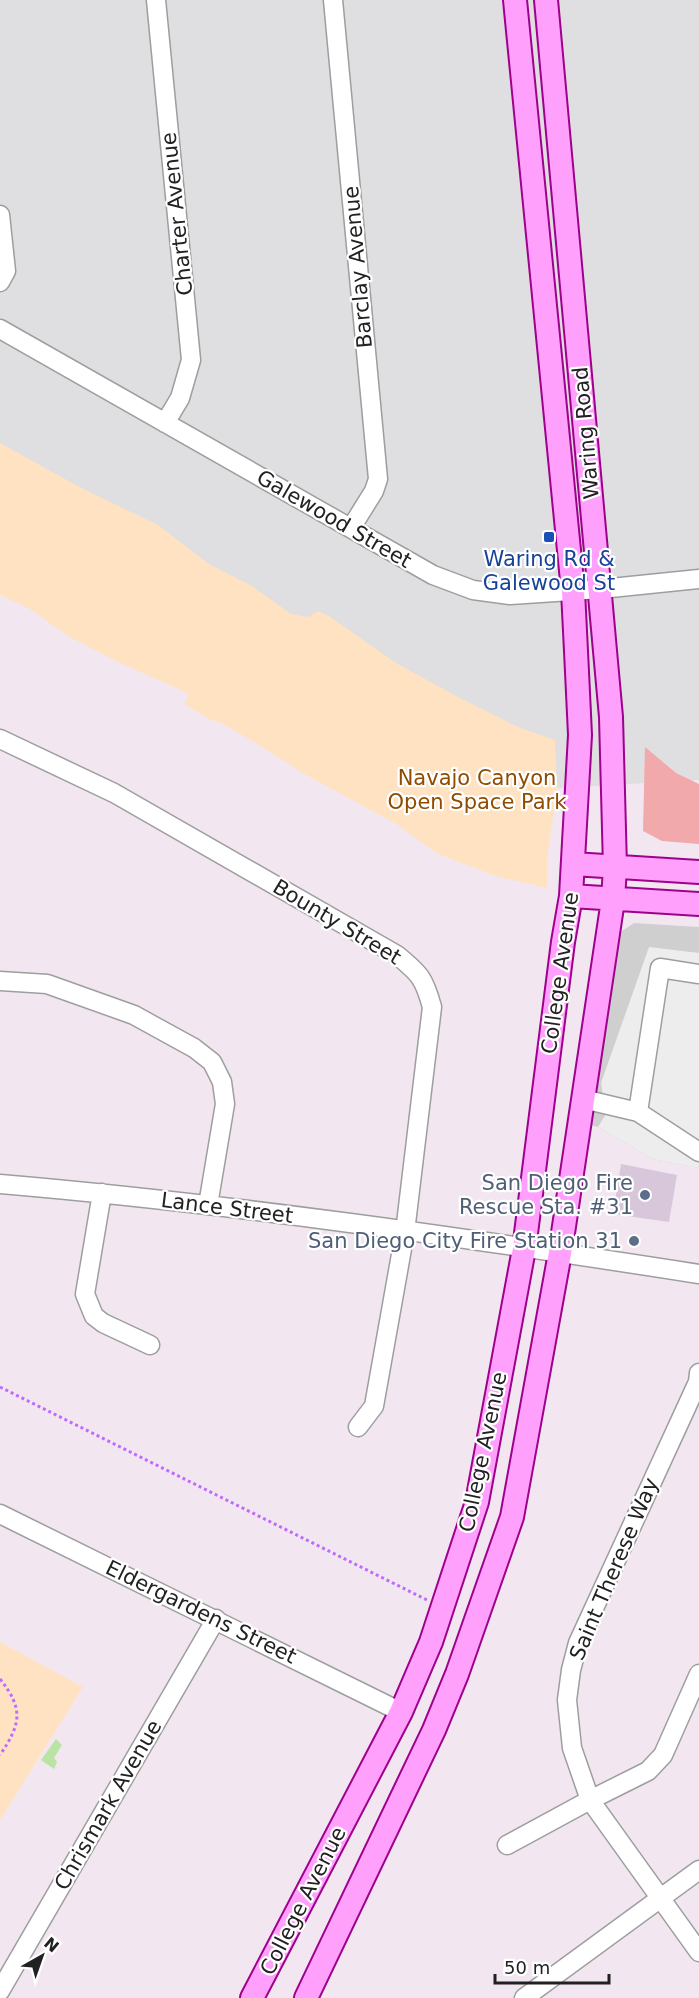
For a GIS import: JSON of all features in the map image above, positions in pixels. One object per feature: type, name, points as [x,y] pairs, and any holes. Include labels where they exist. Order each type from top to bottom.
[{"type":"main road","name":"Waring Road","points":[[515,0],[573,591],[580,735],[573,864]]},
{"type":"main road","name":"Waring Road","points":[[546,0],[612,717],[615,867]]},
{"type":"main road","points":[[573,864],[699,872]]},
{"type":"main road","name":"College Avenue","points":[[252,1998],[401,1712],[431,1642],[477,1502],[524,1249],[563,942],[571,896],[573,864]]},
{"type":"main road","name":"College Avenue","points":[[306,1998],[438,1721],[457,1674],[512,1517],[560,1253],[613,900],[615,867]]},
{"type":"main road","points":[[571,896],[699,904]]},
{"type":"street","name":"Charter Avenue","points":[[156,0],[191,360],[180,398],[165,423]]},
{"type":"street","name":"Barclay Avenue","points":[[333,0],[378,479],[374,491],[351,528]]},
{"type":"street","points":[[0,215],[6,271],[0,282]]},
{"type":"street","name":"Galewood Street","points":[[0,329],[433,575],[473,590],[510,595],[699,579]]},
{"type":"street","name":"Bounty Street","points":[[0,739],[114,794],[398,955],[418,972],[426,984],[432,1007],[405,1232],[374,1406],[358,1428]]},
{"type":"street","points":[[638,1112],[660,968],[699,974]]},
{"type":"street","points":[[0,981],[47,984],[134,1016],[194,1048],[212,1062],[222,1082],[225,1104],[208,1205]]},
{"type":"street","points":[[583,1099],[638,1112],[699,1152]]},
{"type":"street","name":"Lance Street","points":[[0,1184],[208,1205],[699,1274]]},
{"type":"street","points":[[102,1193],[85,1294],[94,1316],[103,1323],[150,1345]]},
{"type":"street","name":"Saint Therese Way","points":[[699,1373],[698,1383],[600,1593],[576,1652],[567,1700],[572,1748],[590,1800],[699,1952]]},
{"type":"street","name":"Eldergardens Street","points":[[0,1514],[401,1712]]},
{"type":"street","name":"Chrismark Avenue","points":[[0,1991],[216,1619]]},
{"type":"street","points":[[507,1845],[648,1771],[663,1755],[699,1674]]},
{"type":"street","points":[[524,1998],[699,1870]]},
{"type":"path","points":[[0,1387],[442,1608]]},
{"type":"path","points":[[0,1679],[17,1704],[12,1738],[0,1755]]},
{"type":"shaded area","points":[[0,0],[699,0],[699,780],[471,793],[0,539]]},
{"type":"shaded area","points":[[645,747],[676,773],[699,784],[699,844],[662,841],[643,831]]},
{"type":"shaded area","points":[[634,923],[699,927],[699,1168],[653,1159],[598,1127],[590,1125],[619,933]]},
{"type":"shaded area","points":[[649,947],[699,953],[699,1168],[653,1159],[598,1127],[606,1114],[601,1083]]},
{"type":"shaded area","points":[[56,1739],[62,1745],[54,1758],[57,1762],[54,1769],[41,1760]]},
{"type":"green space","name":"Navajo Canyon Open Space Park","points":[[0,443],[83,489],[158,525],[209,564],[252,586],[291,614],[308,617],[318,611],[329,616],[396,663],[518,727],[555,740],[557,791],[547,857],[547,888],[495,876],[436,853],[398,825],[184,704],[189,695],[181,690],[120,663],[68,636],[30,609],[0,595]]},
{"type":"green space","points":[[0,1642],[83,1687],[0,1820]]},
{"type":"building","name":"San Diego Fire Rescue Sta. #31","points":[[621,1164],[677,1175],[669,1222],[613,1214]]},
{"type":"place","name":"Waring Rd & Galewood St","points":[[549,537]]},
{"type":"place","name":"San Diego Fire Rescue Sta. #31","points":[[645,1195]]},
{"type":"place","name":"San Diego City Fire Station 31","points":[[634,1241]]}]
